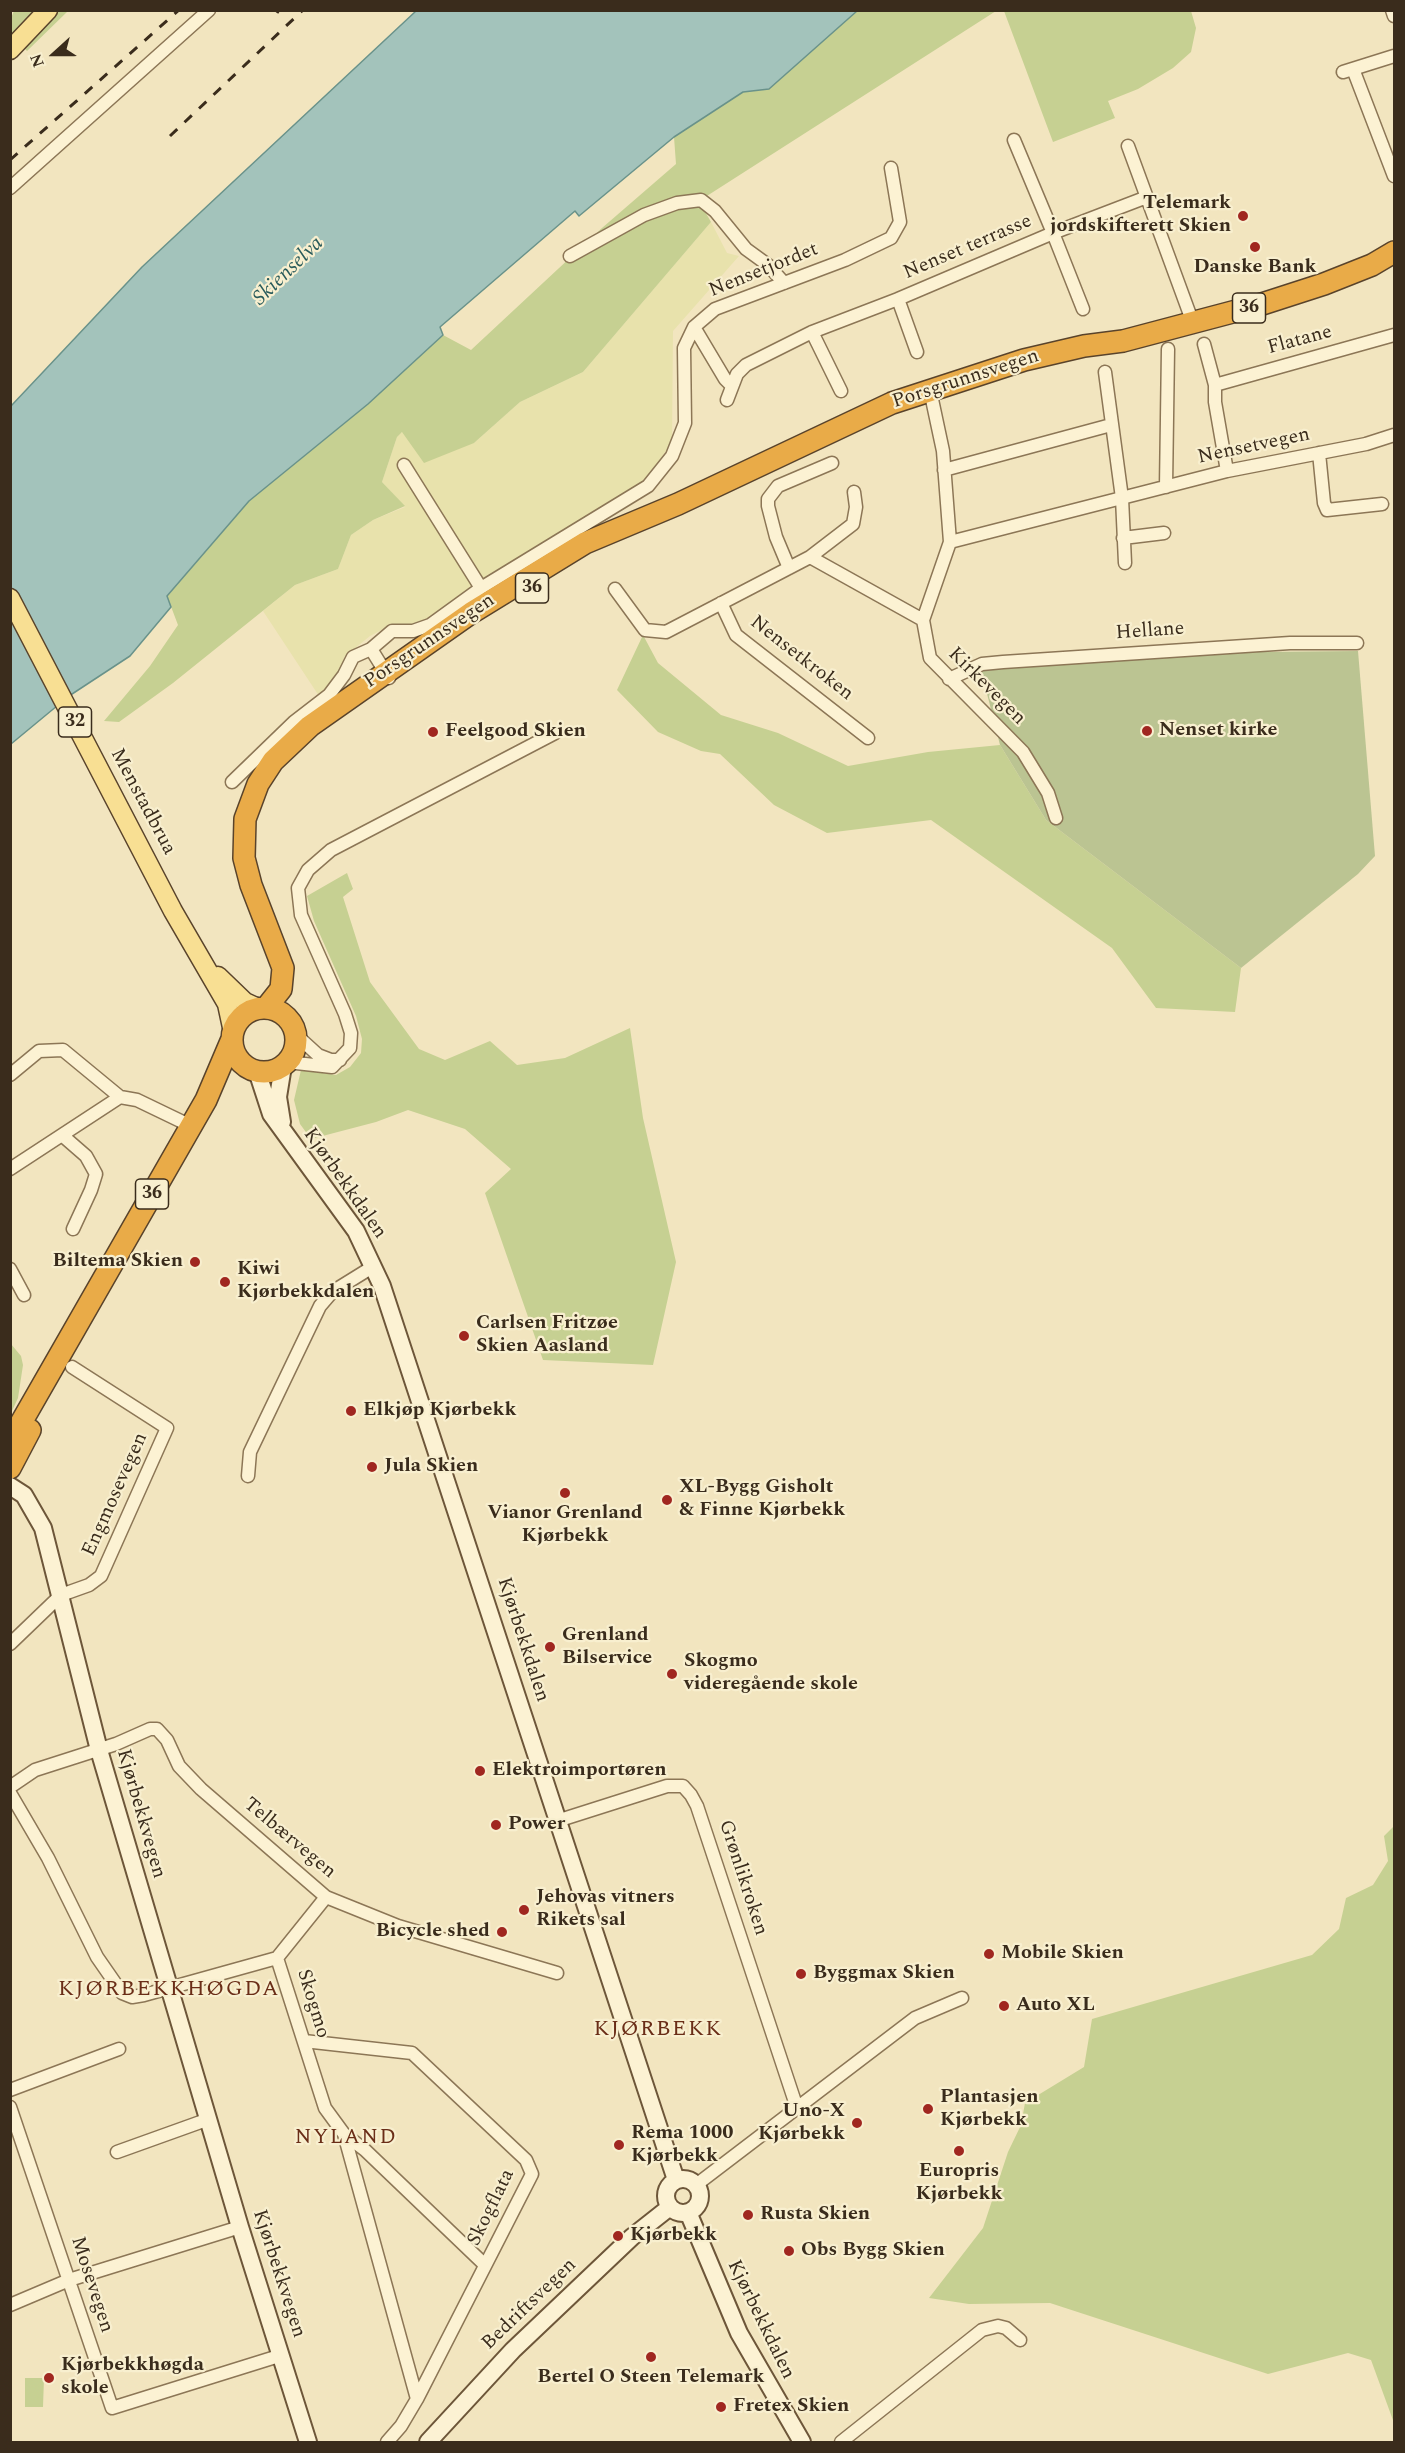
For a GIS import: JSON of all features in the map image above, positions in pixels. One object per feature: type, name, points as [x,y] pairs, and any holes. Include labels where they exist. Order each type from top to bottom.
[{"type":"highway","name":"Porsgrunnsvegen","points":[[262,1008],[281,989],[284,968],[246,871],[242,832],[248,807],[273,761],[310,726],[388,676],[471,613],[573,550],[816,441],[833,429],[1042,355],[1123,341],[1313,288],[1372,265],[1395,252]]},
{"type":"highway","name":"Porsgrunnsvegen","points":[[1372,265],[1395,261]]},
{"type":"highway","name":"Porsgrunnsvegen","points":[[263,911],[287,951],[295,976],[292,1026]]},
{"type":"highway","points":[[262,1008],[274,1010],[292,1026]]},
{"type":"highway","name":"36","points":[[10,1442],[206,1100],[240,1019],[262,1008]]},
{"type":"highway","name":"36","points":[[206,1100],[227,1081],[254,1070],[271,1071],[285,1064],[295,1049],[292,1026]]},
{"type":"highway","points":[[233,1036],[239,1060],[254,1070]]},
{"type":"highway","name":"36","points":[[10,1468],[67,1360],[98,1289]]},
{"type":"main road","points":[[10,51],[48,10]]},
{"type":"main road","name":"Menstadbrua","points":[[10,598],[189,941],[204,962],[227,1004],[233,1036]]},
{"type":"main road","name":"Menstadbrua","points":[[204,962],[245,1002],[262,1008]]},
{"type":"street","points":[[10,188],[209,10]]},
{"type":"street","points":[[1392,10],[1395,16]]},
{"type":"street","points":[[1395,56],[1348,70],[1395,176]]},
{"type":"street","name":"Nenset terrasse","points":[[1014,140],[1083,309]]},
{"type":"street","points":[[1128,146],[1193,323]]},
{"type":"street","name":"Nensetjordet","points":[[694,327],[716,309],[891,238],[900,222],[891,168]]},
{"type":"street","name":"Nenset terrasse","points":[[727,400],[737,374],[746,364],[812,332],[1147,197]]},
{"type":"street","points":[[570,256],[644,215],[677,203],[701,200],[715,211],[746,249],[768,265],[784,283]]},
{"type":"street","name":"Nenset terrasse","points":[[898,299],[917,351]]},
{"type":"street","points":[[694,327],[725,379],[732,386]]},
{"type":"street","points":[[404,465],[411,473],[428,507],[481,588],[626,501],[648,486],[664,469],[672,456],[685,423],[684,348],[694,327]]},
{"type":"street","points":[[812,332],[841,391]]},
{"type":"street","name":"Flatane","points":[[1215,385],[1395,335]]},
{"type":"street","points":[[1204,344],[1215,385],[1215,402],[1227,471]]},
{"type":"street","points":[[1166,487],[1168,349]]},
{"type":"street","points":[[1105,372],[1122,498],[1125,563]]},
{"type":"street","name":"Kirkevegen","points":[[932,395],[944,470],[950,542],[923,620],[930,658],[1023,752],[1048,794],[1056,818]]},
{"type":"street","points":[[944,470],[1111,425]]},
{"type":"street","name":"Nensetvegen","points":[[950,542],[1227,471],[1395,435]]},
{"type":"street","points":[[1319,453],[1324,503],[1328,510],[1382,504]]},
{"type":"street","points":[[789,568],[776,537],[768,499],[778,486],[832,463]]},
{"type":"street","name":"Nensetkroken","points":[[615,589],[645,630],[666,632],[810,557],[853,524],[856,507],[854,492]]},
{"type":"street","points":[[1123,538],[1164,533]]},
{"type":"street","points":[[810,557],[923,620]]},
{"type":"street","name":"Porsgrunnsvegen","points":[[232,782],[286,729],[329,695],[344,675],[353,657],[371,649],[392,631],[413,631],[430,626],[481,588]]},
{"type":"street","name":"Nensetkroken","points":[[721,603],[736,635],[868,738]]},
{"type":"street","name":"Hellane","points":[[949,679],[982,664],[1003,662],[1267,644],[1357,643]]},
{"type":"street","points":[[371,649],[388,676]]},
{"type":"street","points":[[285,1064],[332,1066],[350,1048],[351,1033],[301,915],[298,888],[308,870],[331,850],[555,733]]},
{"type":"street","points":[[292,1026],[318,1055],[331,1060],[340,1060]]},
{"type":"street","points":[[10,1075],[39,1051],[63,1050],[120,1097],[137,1100],[191,1126]]},
{"type":"street","name":"Kjørbekkdalen","points":[[284,1134],[278,1097],[285,1064]]},
{"type":"street","name":"Kjørbekkdalen","points":[[254,1070],[271,1114],[346,1216],[374,1266],[560,1820],[676,2180]]},
{"type":"street","points":[[10,1169],[120,1097]]},
{"type":"street","points":[[63,1136],[86,1156],[96,1174],[92,1190],[73,1229]]},
{"type":"street","points":[[249,1476],[250,1452],[320,1306],[332,1292],[374,1266]]},
{"type":"street","points":[[10,1269],[24,1295]]},
{"type":"street","name":"Engmosevegen","points":[[10,1644],[61,1595],[89,1585],[102,1576],[167,1428],[72,1367]]},
{"type":"street","name":"Kjørbekkvegen","points":[[10,1485],[24,1495],[39,1519],[61,1595],[99,1750],[240,2227],[308,2442]]},
{"type":"street","points":[[10,1500],[39,1519]]},
{"type":"street","name":"Telbærvegen","points":[[99,1750],[150,1729],[157,1729],[167,1740],[178,1766],[326,1897],[370,1917],[557,1973]]},
{"type":"street","points":[[10,1788],[36,1770],[99,1750]]},
{"type":"street","name":"Grønlikroken","points":[[560,1820],[667,1786],[683,1786],[691,1795],[697,1806],[797,2108]]},
{"type":"street","name":"Skogmo","points":[[10,1793],[48,1858],[110,1980],[122,1994],[132,1997],[277,1958],[325,2108],[344,2134],[417,2398]]},
{"type":"street","points":[[277,1958],[326,1897]]},
{"type":"street","points":[[696,2184],[915,2018],[962,1998]]},
{"type":"street","name":"Skogflata","points":[[304,2041],[412,2053],[526,2160],[532,2174],[529,2184],[417,2398],[401,2426],[387,2442]]},
{"type":"street","points":[[10,2090],[119,2049]]},
{"type":"street","name":"Mosevegen","points":[[10,2107],[112,2408],[282,2355]]},
{"type":"street","points":[[117,2152],[209,2119]]},
{"type":"street","points":[[344,2134],[365,2150],[485,2265]]},
{"type":"street","points":[[687,2179],[696,2184],[700,2200],[688,2212],[681,2213],[670,2207],[667,2201],[668,2189],[676,2180],[687,2179]]},
{"type":"street","name":"Bedriftsvegen","points":[[428,2442],[521,2343],[626,2243],[670,2207]]},
{"type":"street","name":"Kjørbekkdalen","points":[[688,2212],[739,2333],[802,2442]]},
{"type":"street","points":[[10,2305],[69,2280],[240,2227]]},
{"type":"street","points":[[841,2442],[982,2330],[998,2326],[1006,2328],[1020,2340]]},
{"type":"shaded area","points":[[711,222],[727,253],[739,256],[673,331],[672,442],[645,481],[485,579],[477,574],[468,576],[471,586],[469,591],[426,621],[415,625],[389,626],[370,636],[344,657],[341,674],[335,685],[319,696],[263,611],[295,585],[338,569],[351,535],[373,520],[405,507],[382,482],[397,437],[402,432],[474,443],[520,402],[583,372]]},
{"type":"green space","points":[[14,11],[68,11],[27,51],[11,35],[11,18]]},
{"type":"green space","points":[[857,11],[996,11],[699,201],[711,222],[583,372],[520,402],[474,443],[424,463],[402,432],[397,437],[382,482],[405,506],[373,520],[351,535],[338,569],[295,585],[173,683],[119,722],[104,721],[150,666],[178,625],[167,596],[249,501],[368,404],[443,335],[471,350],[602,228],[676,164],[674,137],[743,92],[769,89]]},
{"type":"green space","points":[[1004,11],[1191,11],[1196,28],[1191,52],[1173,68],[1138,89],[1108,101],[1115,118],[1053,142]]},
{"type":"green space","points":[[643,635],[658,663],[721,715],[778,733],[848,766],[928,752],[1000,745],[1046,820],[1241,968],[1235,1012],[1156,1008],[1112,948],[931,820],[827,833],[774,805],[720,754],[701,751],[658,732],[617,690]]},
{"type":"green space","points":[[1358,651],[1375,856],[1358,874],[1241,968],[1046,820],[1000,745],[981,670],[1258,652]]},
{"type":"green space","points":[[347,873],[353,889],[343,897],[370,982],[419,1049],[445,1060],[490,1041],[517,1065],[565,1058],[630,1028],[643,1118],[676,1262],[653,1365],[543,1360],[485,1193],[511,1169],[465,1129],[408,1110],[376,1122],[311,1139],[300,1124],[294,1100],[301,1070],[336,1075],[350,1067],[361,1053],[362,1039],[356,1016],[314,921],[307,896]]},
{"type":"green space","points":[[11,1344],[21,1356],[23,1365],[18,1398],[11,1413]]},
{"type":"green space","points":[[1394,1826],[1394,2423],[1371,2360],[1348,2353],[1268,2374],[1050,2303],[969,2304],[929,2298],[983,2228],[1008,2152],[1021,2125],[1025,2103],[1084,2067],[1092,2019],[1312,1955],[1339,1929],[1346,1898],[1373,1885],[1388,1861],[1384,1836]]},
{"type":"green space","points":[[25,2378],[44,2378],[43,2407],[25,2407]]},
{"type":"water","name":"Skienselva","points":[[416,11],[857,11],[769,89],[743,92],[674,137],[579,216],[575,211],[440,327],[443,335],[368,404],[249,501],[167,596],[171,607],[130,656],[69,696],[11,744],[11,406],[142,267]]},
{"type":"railway","points":[[10,160],[179,10]]},
{"type":"railway","points":[[170,136],[303,10]]},
{"type":"place","name":"Telemark jordskifterett Skien","points":[[1243,216]]},
{"type":"place","name":"Danske Bank","points":[[1255,247]]},
{"type":"place","name":"Nenset kirke","points":[[1147,731]]},
{"type":"place","name":"Feelgood Skien","points":[[433,732]]},
{"type":"place","name":"Biltema Skien","points":[[195,1262]]},
{"type":"place","name":"Kiwi Kjørbekkdalen","points":[[225,1282]]},
{"type":"place","name":"Carlsen Fritzøe Skien Aasland","points":[[464,1336]]},
{"type":"place","name":"Elkjøp Kjørbekk","points":[[351,1411]]},
{"type":"place","name":"Jula Skien","points":[[372,1467]]},
{"type":"place","name":"Vianor Grenland Kjørbekk","points":[[565,1493]]},
{"type":"place","name":"XL-Bygg Gisholt & Finne Kjørbekk","points":[[667,1500]]},
{"type":"place","name":"Grenland Bilservice","points":[[550,1647]]},
{"type":"place","name":"Skogmo videregående skole","points":[[672,1674]]},
{"type":"place","name":"Elektroimportøren","points":[[480,1771]]},
{"type":"place","name":"Power","points":[[496,1825]]},
{"type":"place","name":"Jehovas vitners Rikets sal","points":[[524,1910]]},
{"type":"place","name":"Bicycle shed","points":[[502,1932]]},
{"type":"place","name":"Mobile Skien","points":[[989,1954]]},
{"type":"place","name":"Byggmax Skien","points":[[801,1974]]},
{"type":"place","name":"Auto XL","points":[[1004,2006]]},
{"type":"place","name":"Plantasjen Kjørbekk","points":[[928,2109]]},
{"type":"place","name":"Uno-X Kjørbekk","points":[[857,2123]]},
{"type":"place","name":"Rema 1000 Kjørbekk","points":[[619,2145]]},
{"type":"place","name":"Europris Kjørbekk","points":[[959,2151]]},
{"type":"place","name":"Rusta Skien","points":[[748,2215]]},
{"type":"place","name":"Kjørbekk","points":[[618,2236]]},
{"type":"place","name":"Obs Bygg Skien","points":[[789,2251]]},
{"type":"place","name":"Bertel O Steen Telemark","points":[[651,2357]]},
{"type":"place","name":"Kjørbekkhøgda skole","points":[[49,2378]]},
{"type":"place","name":"Fretex Skien","points":[[721,2407]]},
{"type":"district","name":"KJØRBEKKHØGDA","points":[[169,1991]]},
{"type":"district","name":"KJØRBEKK","points":[[658,2031]]},
{"type":"district","name":"NYLAND","points":[[346,2139]]}]
